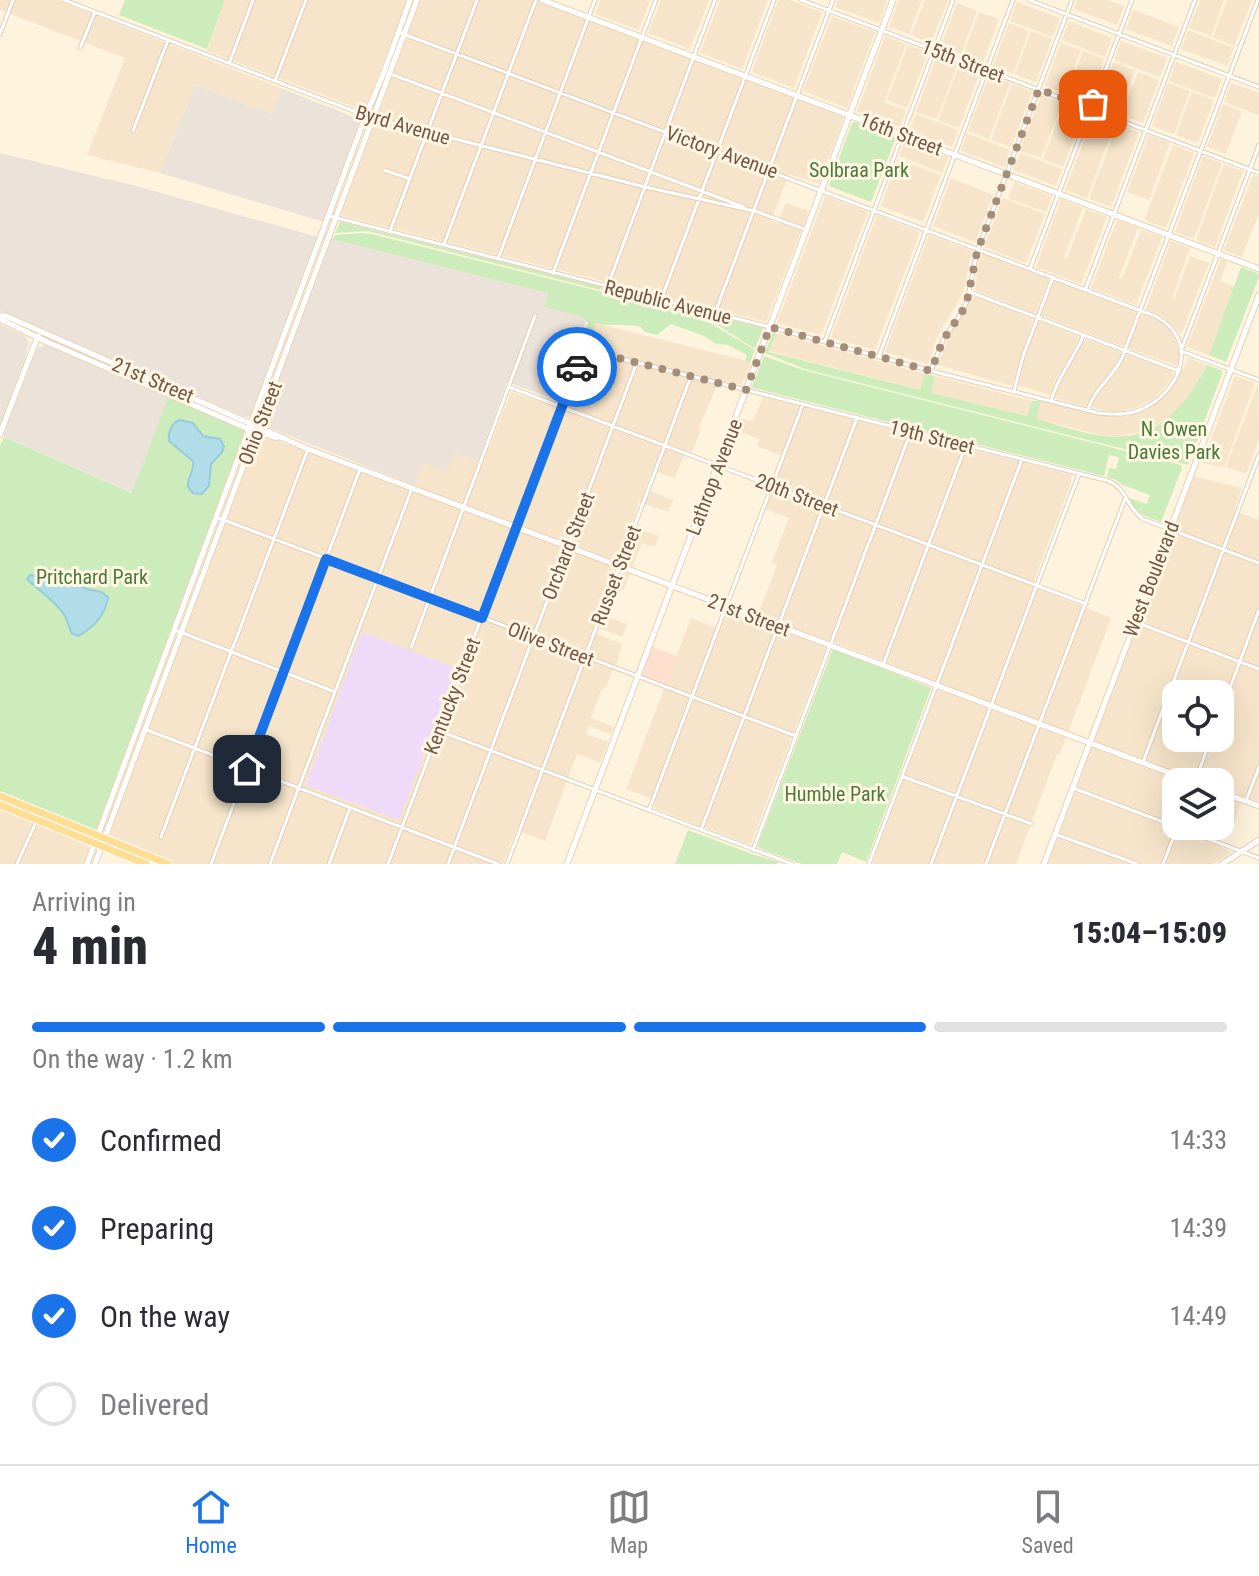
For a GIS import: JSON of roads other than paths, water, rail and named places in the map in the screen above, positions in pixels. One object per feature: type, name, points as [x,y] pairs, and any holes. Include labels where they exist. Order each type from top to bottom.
[{"type":"main road","points":[[0,796],[38,817]]},
{"type":"main road","points":[[0,805],[168,864]]},
{"type":"main road","points":[[100,841],[146,864]]},
{"type":"street","points":[[0,34],[13,0]]},
{"type":"street","name":"Byrd Avenue","points":[[64,0],[370,117],[590,174],[754,211]]},
{"type":"street","points":[[229,64],[253,0]]},
{"type":"street","points":[[275,81],[306,0]]},
{"type":"street","name":"Ohio Street","points":[[286,342],[307,274],[387,73],[410,0]]},
{"type":"street","name":"Ohio Street","points":[[401,33],[417,0]]},
{"type":"street","points":[[390,231],[477,0]]},
{"type":"street","points":[[444,245],[539,0]]},
{"type":"street","name":"16th Street","points":[[539,0],[1259,269]]},
{"type":"street","points":[[498,259],[595,0]]},
{"type":"street","points":[[553,273],[656,0]]},
{"type":"street","points":[[607,286],[715,0]]},
{"type":"street","points":[[661,300],[774,0]]},
{"type":"street","name":"15th Street","points":[[801,0],[1259,173]]},
{"type":"street","points":[[715,313],[833,0]]},
{"type":"street","name":"Lathrop Avenue","points":[[567,864],[893,0]]},
{"type":"street","points":[[825,341],[953,0]]},
{"type":"street","points":[[878,356],[1013,0]]},
{"type":"street","points":[[1029,0],[1259,87]]},
{"type":"street","points":[[931,371],[939,348],[962,312],[970,292],[978,249],[1072,0]]},
{"type":"street","points":[[1030,269],[1132,0]]},
{"type":"street","points":[[1085,289],[1195,0]]},
{"type":"street","points":[[1088,410],[1125,351],[1258,0]]},
{"type":"street","points":[[80,48],[95,12]]},
{"type":"street","name":"Victory Avenue","points":[[401,33],[1158,317],[1177,336],[1181,351]]},
{"type":"street","points":[[133,131],[168,40]]},
{"type":"street","points":[[387,73],[807,230]]},
{"type":"street","name":"Ohio Street","points":[[100,841],[286,342],[315,277],[370,117]]},
{"type":"street","points":[[970,292],[1179,371],[1181,351],[1259,145]]},
{"type":"street","points":[[384,170],[410,179]]},
{"type":"street","name":"Republic Avenue","points":[[329,216],[1088,410],[1117,414],[1140,409],[1161,396],[1179,371]]},
{"type":"street","points":[[307,274],[315,277]]},
{"type":"street","points":[[1014,391],[1023,356],[1053,277]]},
{"type":"street","name":"West Boulevard","points":[[1044,864],[1259,295]]},
{"type":"street","name":"21st Street","points":[[0,318],[6,316],[38,334],[254,427]]},
{"type":"street","points":[[411,648],[535,316]]},
{"type":"street","name":"21st Street","points":[[0,318],[25,332],[38,334],[47,342],[306,448],[1162,770]]},
{"type":"street","points":[[25,332],[34,347]]},
{"type":"street","points":[[0,434],[38,334]]},
{"type":"street","name":"Kentucky Street","points":[[388,864],[589,334]]},
{"type":"street","points":[[1051,401],[1083,335]]},
{"type":"street","points":[[34,347],[47,342]]},
{"type":"street","name":"19th Street","points":[[583,349],[1112,482],[1121,489],[1133,511],[1140,517],[1259,563]]},
{"type":"street","points":[[1181,351],[1259,380]]},
{"type":"street","name":"Orchard Street","points":[[448,864],[637,362]]},
{"type":"street","name":"Russet Street","points":[[507,864],[691,376]]},
{"type":"street","name":"20th Street","points":[[509,387],[1086,604]]},
{"type":"street","points":[[649,810],[803,404]]},
{"type":"street","points":[[701,830],[857,418]]},
{"type":"street","points":[[753,850],[911,431]]},
{"type":"street","points":[[883,665],[966,445]]},
{"type":"street","points":[[161,837],[306,448]]},
{"type":"street","points":[[1143,763],[1259,455]]},
{"type":"street","points":[[869,864],[1022,459]]},
{"type":"street","points":[[211,864],[360,469]]},
{"type":"street","points":[[931,864],[1079,474]]},
{"type":"street","points":[[270,864],[412,488]]},
{"type":"street","points":[[986,864],[1125,499]]},
{"type":"street","name":"Olive Street","points":[[220,519],[796,736]]},
{"type":"street","points":[[1233,680],[1259,610]]},
{"type":"street","points":[[1135,622],[1259,669]]},
{"type":"street","points":[[178,631],[335,692]]},
{"type":"street","name":"Ohio Street","points":[[100,841],[145,730],[178,631]]},
{"type":"street","points":[[145,730],[498,864]]},
{"type":"street","points":[[439,731],[792,864]]},
{"type":"street","points":[[1246,801],[1259,767]]},
{"type":"street","points":[[903,776],[1032,824]]},
{"type":"street","points":[[1073,788],[1162,821]]},
{"type":"street","points":[[1234,797],[1259,806]]},
{"type":"street","points":[[329,864],[350,808]]},
{"type":"street","points":[[17,864],[38,817]]},
{"type":"street","points":[[1055,834],[1137,864]]},
{"type":"street","points":[[1163,864],[1173,840]]},
{"type":"street","points":[[1213,840],[1259,858]]},
{"type":"street","points":[[1222,864],[1259,840]]},
{"type":"street","points":[[87,864],[100,841]]},
{"type":"street","points":[[95,864],[100,841]]},
{"type":"water","points":[[179,420],[193,423],[203,436],[220,439],[224,446],[211,464],[209,486],[202,494],[193,493],[188,487],[193,461],[169,441],[171,429]]},
{"type":"water","points":[[30,575],[66,581],[101,592],[108,597],[105,609],[98,620],[79,636],[72,634],[61,611],[27,579]]},
{"type":"park label","name":"Solbraa Park","points":[[859,170]]},
{"type":"park label","name":"N. Owen Davies Park","points":[[1174,440]]},
{"type":"park label","name":"Pritchard Park","points":[[92,577]]},
{"type":"park label","name":"Humble Park","points":[[835,794]]}]
